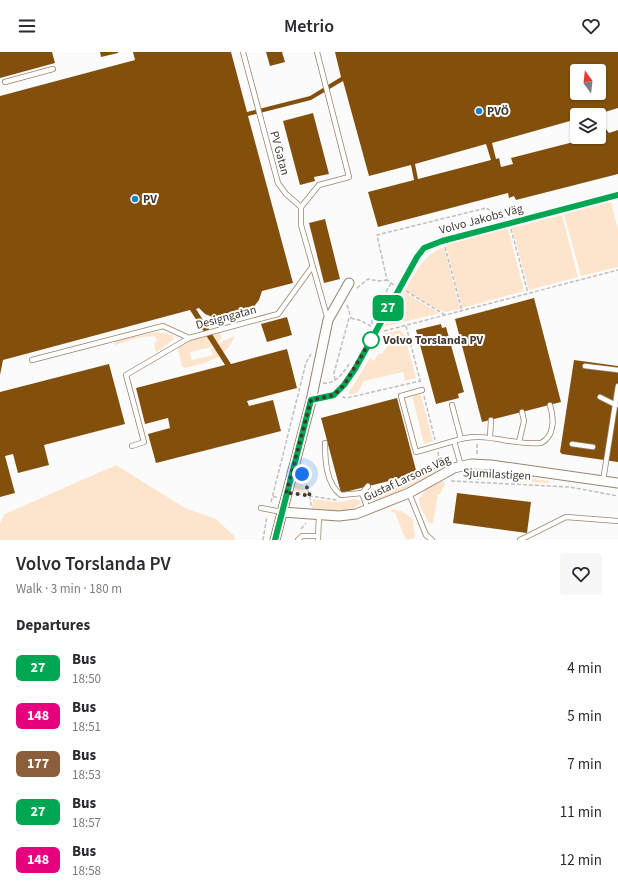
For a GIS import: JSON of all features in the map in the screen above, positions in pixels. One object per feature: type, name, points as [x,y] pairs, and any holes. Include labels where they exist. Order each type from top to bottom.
[{"type":"street","points":[[275,540],[311,400],[328,320],[353,286]]},
{"type":"street","name":"Gustaf Larsons Väg","points":[[282,512],[339,516],[368,510],[409,493],[461,466],[491,465],[618,483]]},
{"type":"lane","name":"PV Gatan","points":[[243,52],[278,184],[286,194],[302,207]]},
{"type":"lane","points":[[317,52],[349,177],[319,185],[302,207],[301,225],[328,320]]},
{"type":"lane","points":[[5,82],[53,69]]},
{"type":"lane","name":"Volvo Jakobs Väg","points":[[334,395],[344,385],[355,369],[399,288],[424,248],[443,241],[618,195]]},
{"type":"lane","name":"Designgatan","points":[[32,360],[163,326],[189,338],[278,314],[312,267]]},
{"type":"lane","points":[[132,446],[144,442],[126,375],[189,338]]},
{"type":"lane","points":[[585,366],[618,370]]},
{"type":"lane","points":[[603,481],[617,405],[618,386]]},
{"type":"lane","points":[[422,390],[401,396],[403,410],[414,452],[437,447],[469,437],[490,437],[519,442],[540,443],[549,438],[553,416],[550,405]]},
{"type":"lane","points":[[311,400],[334,395]]},
{"type":"lane","points":[[600,397],[617,405]]},
{"type":"lane","points":[[452,405],[461,439]]},
{"type":"lane","points":[[519,442],[524,421],[522,412]]},
{"type":"lane","points":[[490,437],[491,420]]},
{"type":"lane","points":[[454,441],[461,466]]},
{"type":"lane","points":[[325,443],[325,461],[335,490],[341,495],[363,494]]},
{"type":"lane","points":[[572,444],[593,447]]},
{"type":"lane","points":[[368,486],[363,494],[368,510]]},
{"type":"lane","points":[[409,493],[426,535],[432,540]]},
{"type":"lane","points":[[262,508],[282,512]]},
{"type":"lane","points":[[298,540],[302,536],[318,538],[319,514]]},
{"type":"lane","points":[[520,540],[544,530],[566,517],[618,521]]},
{"type":"path","points":[[445,315],[387,280],[376,237],[377,235],[486,208],[508,218]]},
{"type":"path","points":[[509,223],[528,293]]},
{"type":"path","points":[[443,241],[462,311]]},
{"type":"path","points":[[351,318],[385,331],[618,270]]},
{"type":"path","points":[[353,286],[368,279],[379,281],[387,280]]},
{"type":"path","points":[[368,331],[371,326],[372,316],[391,283]]},
{"type":"path","points":[[347,304],[351,318]]},
{"type":"path","points":[[335,380],[334,373],[347,323],[351,318]]},
{"type":"path","points":[[406,325],[440,464],[445,473]]},
{"type":"path","points":[[263,540],[269,509],[306,363],[312,353]]},
{"type":"path","points":[[315,383],[327,384],[335,380],[352,360]]},
{"type":"path","points":[[334,395],[348,398],[420,381]]},
{"type":"path","points":[[363,494],[399,486],[440,464]]},
{"type":"path","points":[[302,470],[310,496],[311,508]]},
{"type":"path","name":"Sjumilastigen","points":[[445,473],[450,481],[570,487],[618,496]]},
{"type":"path","points":[[273,497],[292,493],[343,500]]},
{"type":"shaded area","points":[[611,202],[618,229],[618,267],[581,276],[564,214]]},
{"type":"shaded area","points":[[562,215],[578,277],[529,290],[512,228]]},
{"type":"shaded area","points":[[508,228],[524,291],[462,308],[446,245]]},
{"type":"shaded area","points":[[444,247],[460,309],[446,312],[439,310],[405,290],[425,259],[437,250]]},
{"type":"shaded area","points":[[404,292],[439,313],[440,313],[383,327]]},
{"type":"shaded area","points":[[399,330],[404,333],[416,378],[405,381],[403,372],[364,381],[358,392],[349,395],[349,392],[370,358],[374,361],[379,353],[382,354],[392,339],[384,334]]},
{"type":"shaded area","points":[[157,332],[172,335],[174,339],[157,352],[155,350],[154,341],[155,343],[157,341],[155,336],[141,337],[115,345],[114,341]]},
{"type":"shaded area","points":[[219,332],[222,338],[211,347],[190,352],[192,360],[213,355],[211,349],[223,341],[235,336],[227,349],[208,362],[185,368],[182,366],[178,350],[179,345],[189,340]]},
{"type":"shaded area","points":[[412,395],[421,395],[433,441],[424,444]]},
{"type":"shaded area","points":[[302,454],[299,474],[307,494],[293,491]]},
{"type":"shaded area","points":[[116,465],[185,508],[216,519],[234,536],[235,540],[0,540],[0,523],[5,514]]},
{"type":"shaded area","points":[[433,469],[438,471],[383,500],[376,501],[371,498],[371,496],[395,489]]},
{"type":"shaded area","points":[[479,472],[549,481],[549,483],[479,479]]},
{"type":"shaded area","points":[[443,481],[445,484],[440,494],[438,494],[433,523],[429,523],[420,506],[419,499],[426,489]]},
{"type":"shaded area","points":[[313,499],[338,502],[356,499],[361,502],[352,509],[338,511],[312,508]]},
{"type":"shaded area","points":[[393,509],[401,511],[413,519],[415,538],[408,540],[405,538],[395,513],[390,511]]},
{"type":"building","points":[[0,52],[52,52],[55,63],[0,78]]},
{"type":"building","points":[[100,52],[118,52],[118,53],[101,57]]},
{"type":"building","name":"PV","points":[[133,52],[231,52],[247,112],[310,96],[341,77],[335,52],[618,52],[618,108],[606,112],[606,108],[570,108],[570,121],[492,143],[496,159],[499,158],[501,167],[513,164],[511,158],[570,143],[606,144],[606,129],[609,133],[618,130],[618,174],[516,200],[514,196],[509,198],[508,193],[378,227],[368,192],[414,180],[411,165],[369,176],[343,81],[311,100],[248,116],[293,283],[262,291],[259,300],[252,309],[236,319],[215,318],[205,314],[199,308],[196,309],[231,364],[287,349],[297,388],[247,401],[249,406],[273,400],[281,431],[156,463],[148,434],[170,428],[168,418],[145,424],[136,388],[225,365],[190,310],[3,360],[0,375],[0,96],[135,60]],"holes":[[[486,144],[491,160],[418,179],[415,164]]]},
{"type":"building","points":[[266,52],[282,52],[285,62],[270,66]]},
{"type":"building","points":[[313,113],[329,174],[314,177],[315,181],[300,185],[283,121]]},
{"type":"building","points":[[325,219],[340,279],[324,283],[309,223]]},
{"type":"building","points":[[534,298],[561,402],[482,422],[455,319]]},
{"type":"building","points":[[287,317],[292,335],[267,342],[261,324]]},
{"type":"building","points":[[441,324],[442,328],[446,327],[464,392],[458,394],[459,398],[436,404],[416,330]]},
{"type":"building","points":[[574,360],[618,366],[618,462],[562,454],[560,452]]},
{"type":"building","points":[[109,364],[125,424],[44,445],[49,465],[18,473],[13,454],[5,456],[15,493],[0,497],[0,392]]},
{"type":"building","points":[[397,398],[417,474],[341,493],[321,418]]},
{"type":"building","points":[[457,493],[531,502],[527,533],[453,523]]},
{"type":"bus line","name":"27","points":[[275,540],[311,400],[334,395],[344,385],[355,369],[417,257],[424,248],[431,244],[618,195]]},
{"type":"place","name":"PVÖ","points":[[479,111]]},
{"type":"place","name":"PV","points":[[135,199]]},
{"type":"place","name":"Volvo Torslanda PV","points":[[371,340]]},
{"type":"route","points":[[302,474],[310,496],[292,493],[286,494],[311,400],[334,395],[344,385],[355,369],[371,340]]}]
